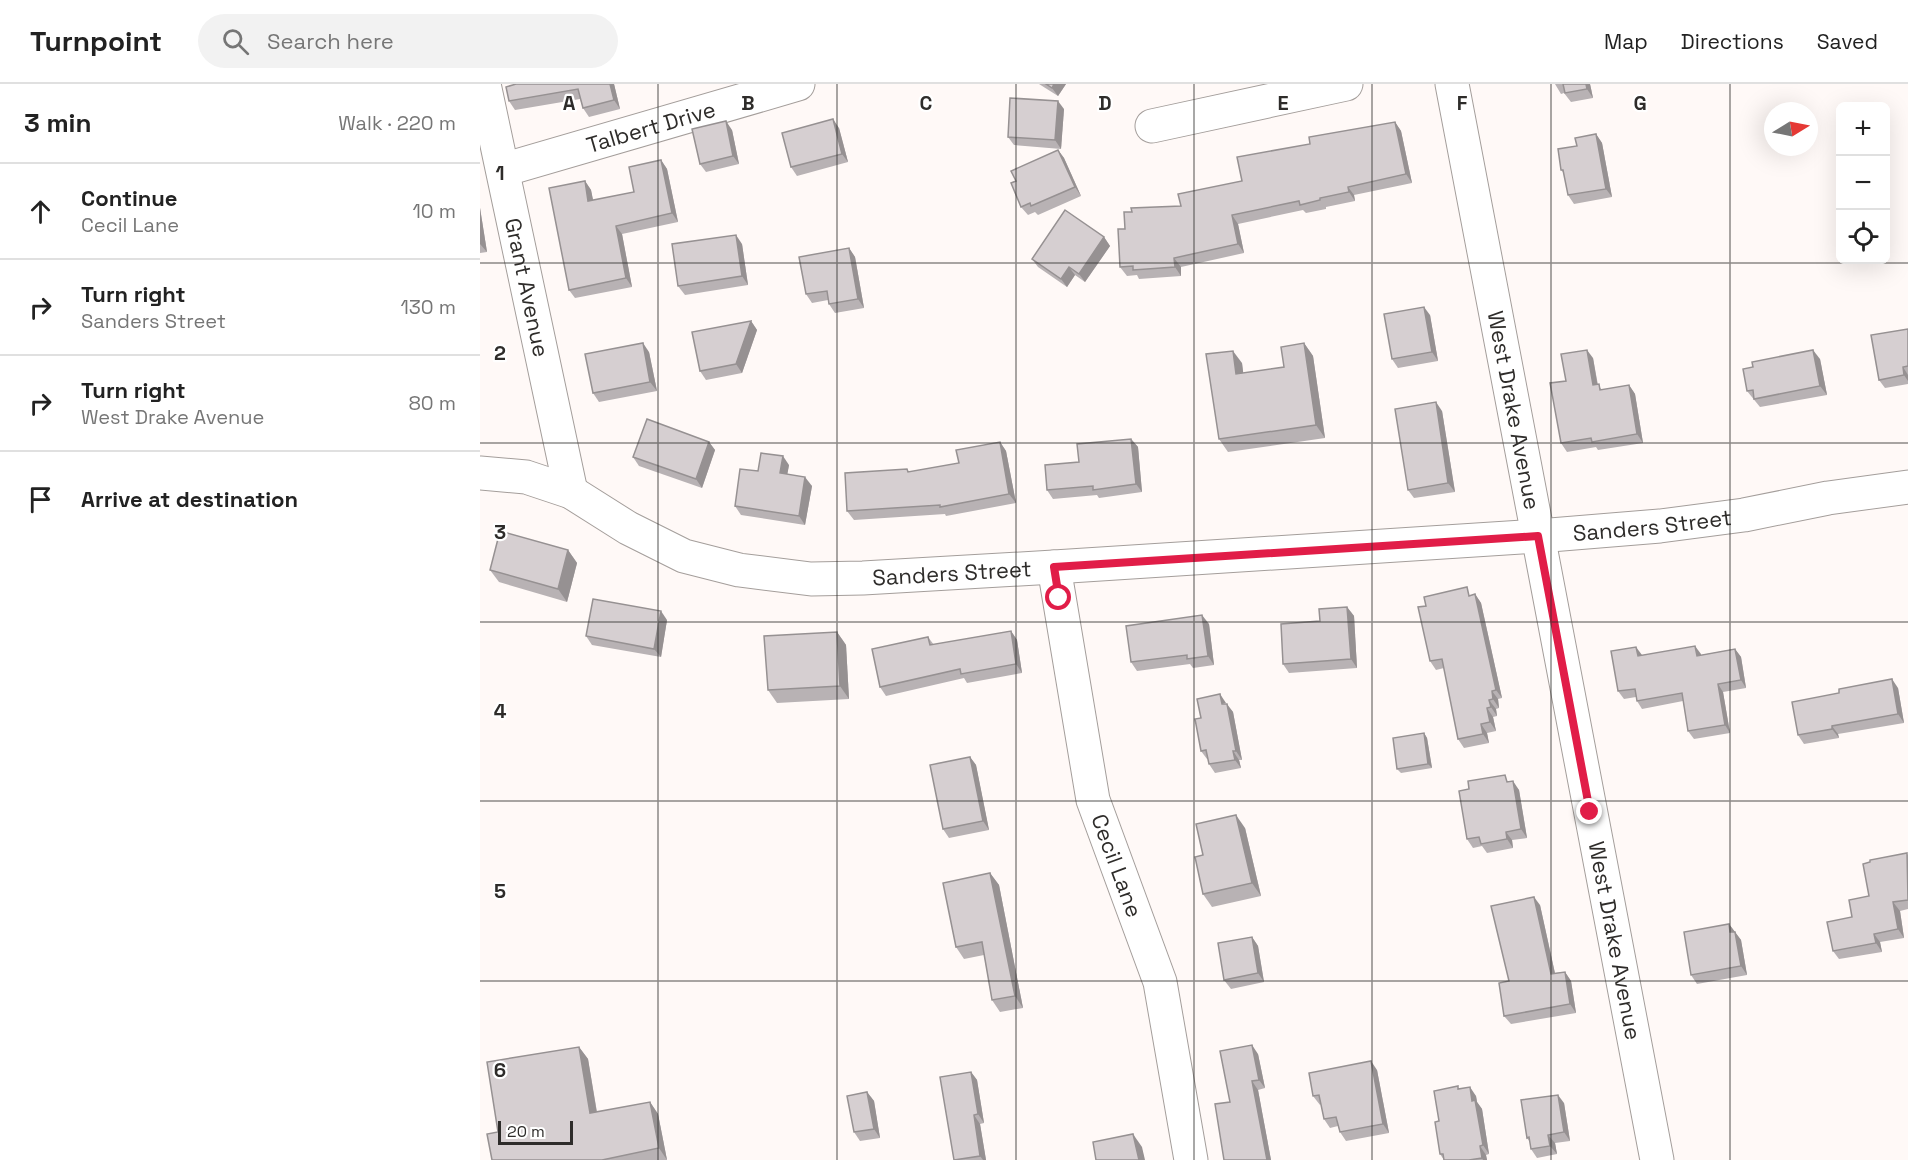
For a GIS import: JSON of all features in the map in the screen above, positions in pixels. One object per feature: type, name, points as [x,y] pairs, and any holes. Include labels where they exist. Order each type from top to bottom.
[{"type":"street","name":"Grant Avenue","points":[[484,84],[571,492]]},
{"type":"street","name":"Talbert Drive","points":[[503,170],[798,84]]},
{"type":"street","points":[[1152,126],[1346,84]]},
{"type":"street","name":"West Drake Avenue","points":[[1452,84],[1657,1160]]},
{"type":"street","name":"Sanders Street","points":[[480,473],[526,477],[571,492],[628,528],[684,556],[739,570],[822,579],[1054,567],[1538,536],[1671,524],[1744,514],[1828,498],[1908,488]]},
{"type":"street","name":"Cecil Lane","points":[[1054,567],[1093,800],[1160,982],[1191,1160]]},
{"type":"building","points":[[516,84],[610,84],[614,100],[583,108],[578,89],[509,101],[506,87]]},
{"type":"building","points":[[1563,84],[1586,84],[1587,89],[1565,93]]},
{"type":"building","points":[[1010,98],[1058,101],[1055,140],[1008,137]]},
{"type":"building","points":[[833,119],[842,154],[791,167],[782,133]]},
{"type":"building","points":[[726,121],[733,156],[700,164],[692,129]]},
{"type":"building","points":[[1395,122],[1406,174],[1348,187],[1349,192],[1300,205],[1299,201],[1232,215],[1238,244],[1174,258],[1175,267],[1133,270],[1133,266],[1120,267],[1118,229],[1125,229],[1124,212],[1132,212],[1131,208],[1181,206],[1178,194],[1242,181],[1237,157],[1310,144],[1309,137]]},
{"type":"building","points":[[1596,134],[1606,189],[1568,195],[1558,149],[1577,146],[1575,138]]},
{"type":"building","points":[[1058,150],[1075,187],[1031,206],[1030,203],[1021,207],[1011,183],[1016,181],[1011,171]]},
{"type":"building","points":[[661,160],[672,213],[616,226],[626,278],[569,290],[549,188],[585,181],[588,201],[634,192],[629,167]]},
{"type":"building","points":[[1065,210],[1104,237],[1079,274],[1069,267],[1061,279],[1032,259]]},
{"type":"building","points":[[736,235],[742,276],[678,286],[672,244]]},
{"type":"building","points":[[849,248],[858,299],[829,304],[827,291],[806,294],[799,257]]},
{"type":"building","points":[[1424,307],[1432,352],[1392,359],[1384,314]]},
{"type":"building","points":[[751,321],[736,364],[700,371],[692,332]]},
{"type":"building","points":[[1908,329],[1908,366],[1903,367],[1904,375],[1879,380],[1871,335]]},
{"type":"building","points":[[643,343],[650,382],[593,393],[585,354]]},
{"type":"building","points":[[1304,343],[1316,425],[1219,439],[1206,354],[1233,351],[1236,374],[1284,367],[1281,347]]},
{"type":"building","points":[[1587,350],[1593,385],[1599,384],[1600,390],[1629,385],[1637,434],[1592,442],[1591,438],[1561,443],[1550,383],[1566,381],[1561,354]]},
{"type":"building","points":[[1813,350],[1820,386],[1754,399],[1753,390],[1747,391],[1743,369],[1753,367],[1752,362]]},
{"type":"building","points":[[1436,402],[1448,483],[1408,490],[1395,409]]},
{"type":"building","points":[[647,419],[709,442],[696,479],[633,457]]},
{"type":"building","points":[[1131,439],[1136,484],[1093,490],[1093,486],[1047,490],[1045,465],[1079,462],[1077,444]]},
{"type":"building","points":[[1000,442],[1009,494],[940,507],[940,505],[847,511],[845,473],[907,469],[908,472],[959,463],[956,450]]},
{"type":"building","points":[[761,453],[783,456],[780,473],[805,477],[799,516],[735,506],[740,469],[758,471]]},
{"type":"building","points":[[500,531],[568,550],[558,589],[490,570]]},
{"type":"building","points":[[1467,587],[1469,596],[1475,594],[1496,690],[1492,691],[1493,699],[1489,700],[1491,707],[1487,708],[1490,722],[1481,724],[1483,734],[1458,739],[1442,659],[1430,661],[1418,607],[1426,606],[1424,597]]},
{"type":"building","points":[[593,599],[661,611],[654,649],[586,636]]},
{"type":"building","points":[[1347,607],[1351,659],[1283,664],[1281,624],[1320,621],[1319,609]]},
{"type":"building","points":[[1202,615],[1208,656],[1187,659],[1187,655],[1131,662],[1126,626]]},
{"type":"building","points":[[1011,631],[1016,664],[961,674],[960,669],[880,687],[872,649],[928,637],[930,645]]},
{"type":"building","points":[[837,632],[840,686],[768,690],[764,636]]},
{"type":"building","points":[[1695,646],[1697,656],[1735,649],[1741,680],[1718,684],[1725,725],[1688,731],[1682,693],[1637,701],[1635,689],[1618,691],[1611,651],[1636,647],[1638,656]]},
{"type":"building","points":[[1892,679],[1898,714],[1832,726],[1832,729],[1798,735],[1792,702],[1839,693],[1839,689]]},
{"type":"building","points":[[1220,694],[1222,704],[1227,704],[1236,751],[1233,751],[1235,760],[1209,764],[1206,750],[1201,751],[1195,719],[1201,718],[1197,699]]},
{"type":"building","points":[[1424,733],[1428,764],[1397,769],[1393,738]]},
{"type":"building","points":[[970,757],[983,821],[943,829],[930,765]]},
{"type":"building","points":[[1505,775],[1507,782],[1513,781],[1521,829],[1506,832],[1507,839],[1481,844],[1479,837],[1467,839],[1459,791],[1469,789],[1468,781]]},
{"type":"building","points":[[1236,815],[1252,883],[1203,894],[1195,857],[1203,855],[1196,824]]},
{"type":"building","points":[[1907,853],[1908,900],[1893,902],[1898,929],[1874,934],[1876,943],[1833,951],[1827,922],[1852,917],[1849,900],[1869,896],[1863,864],[1870,860]]},
{"type":"building","points":[[990,873],[1015,996],[992,1000],[982,942],[956,947],[943,883]]},
{"type":"building","points":[[1534,897],[1551,974],[1565,972],[1570,1004],[1504,1016],[1499,983],[1509,981],[1491,906]]},
{"type":"building","points":[[1729,924],[1730,932],[1735,932],[1741,966],[1691,975],[1684,932]]},
{"type":"building","points":[[1252,937],[1258,973],[1224,980],[1218,943]]},
{"type":"building","points":[[1252,1045],[1259,1080],[1252,1081],[1267,1160],[1224,1160],[1215,1104],[1230,1102],[1220,1051]]},
{"type":"building","points":[[579,1047],[590,1113],[650,1102],[659,1148],[602,1160],[492,1160],[487,1134],[498,1132],[487,1062]]},
{"type":"building","points":[[1371,1061],[1383,1124],[1340,1132],[1336,1117],[1324,1119],[1319,1095],[1313,1096],[1309,1073]]},
{"type":"building","points":[[971,1072],[978,1114],[974,1115],[980,1156],[954,1160],[940,1077]]},
{"type":"building","points":[[1458,1086],[1458,1089],[1470,1087],[1472,1101],[1475,1100],[1483,1145],[1480,1146],[1482,1158],[1444,1160],[1443,1154],[1440,1154],[1435,1122],[1439,1121],[1434,1091]]},
{"type":"building","points":[[867,1092],[874,1129],[854,1132],[847,1096]]},
{"type":"building","points":[[1558,1095],[1564,1132],[1548,1135],[1550,1146],[1531,1149],[1521,1100]]},
{"type":"building","points":[[1133,1134],[1139,1160],[1096,1160],[1093,1142]]},
{"type":"route","points":[[1059,598],[1054,567],[1538,536],[1590,812]]}]
